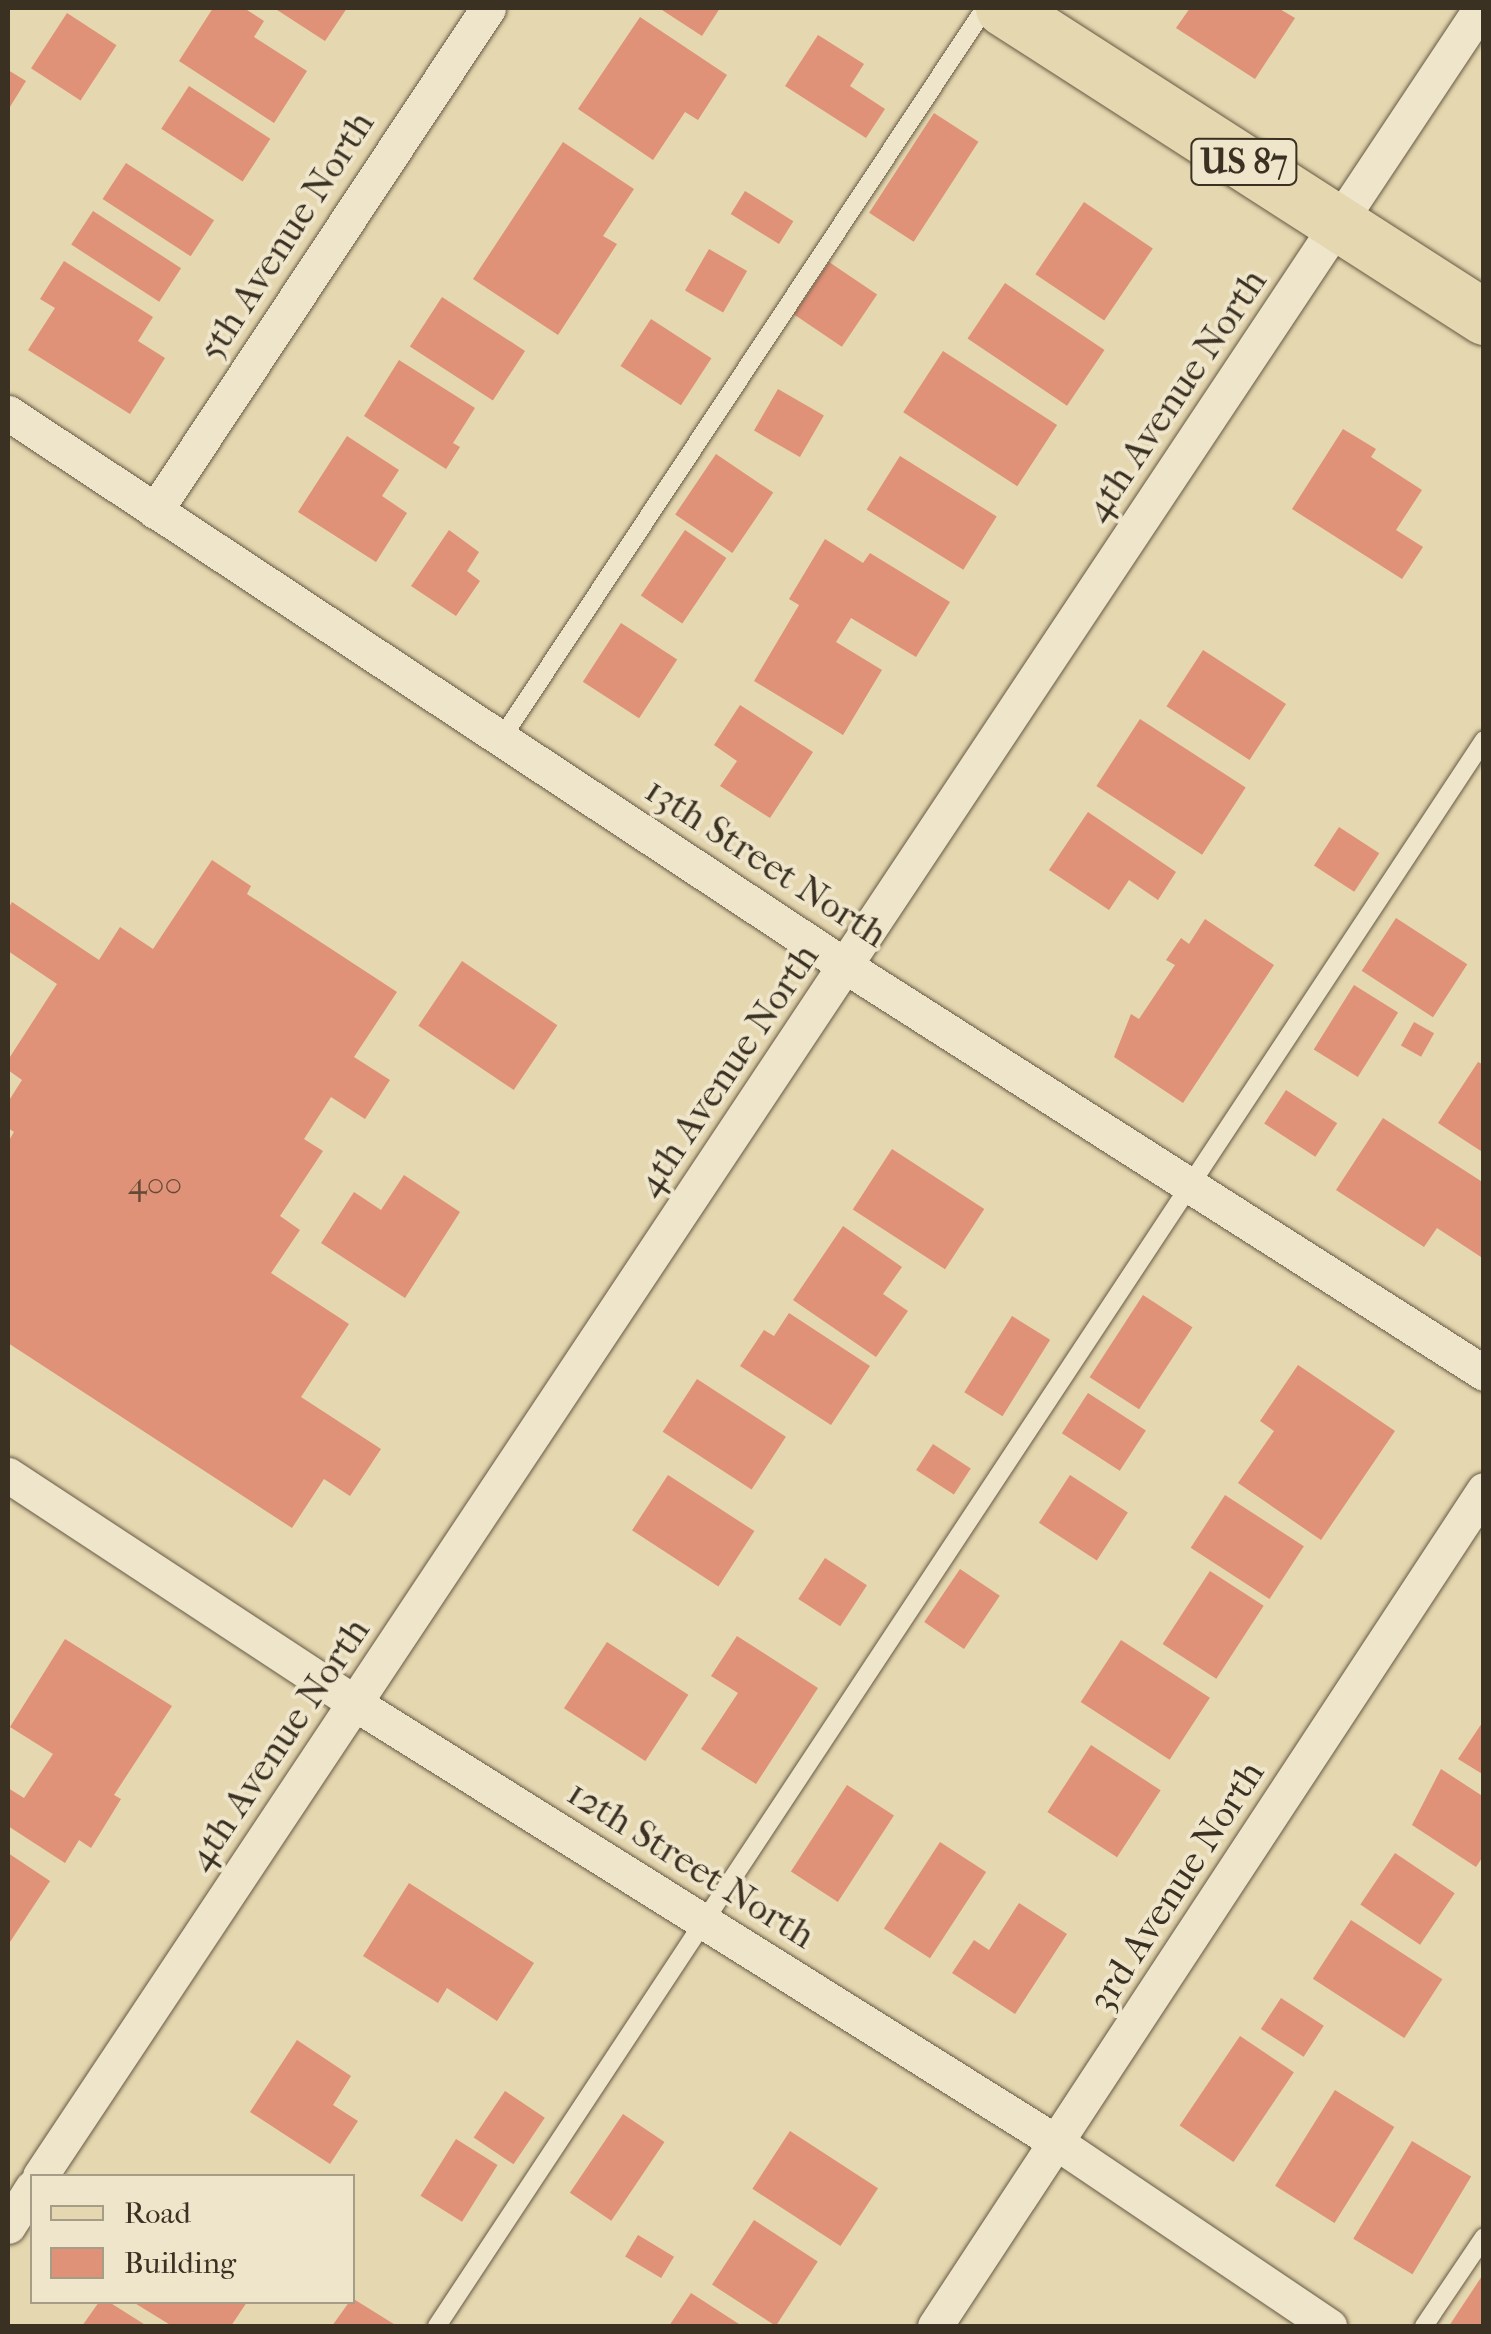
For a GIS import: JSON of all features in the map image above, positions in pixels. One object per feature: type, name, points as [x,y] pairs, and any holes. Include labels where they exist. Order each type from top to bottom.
[{"type":"main road","name":"US 87","points":[[1003,8],[1484,317]]},
{"type":"street","name":"5th Avenue North","points":[[155,510],[488,8]]},
{"type":"street","name":"4th Avenue North","points":[[41,2174],[847,967],[1480,8]]},
{"type":"street","name":"13th Street North","points":[[8,413],[847,967],[1484,1373]]},
{"type":"street","name":"12th Street North","points":[[9,1479],[356,1704],[1059,2144],[1329,2326]]},
{"type":"street","name":"3rd Avenue North","points":[[936,2326],[1059,2144],[1484,1490]]},
{"type":"street","points":[[8,2226],[30,2191]]},
{"type":"lane","points":[[501,739],[986,8]]},
{"type":"lane","points":[[437,2326],[1484,740]]},
{"type":"lane","points":[[1424,2326],[1484,2237]]},
{"type":"building","points":[[213,8],[244,8],[264,21],[254,37],[307,71],[274,123],[179,61]]},
{"type":"building","points":[[274,8],[347,8],[325,41]]},
{"type":"building","points":[[659,8],[720,8],[702,36]]},
{"type":"building","points":[[1190,8],[1278,8],[1295,18],[1255,79],[1176,28]]},
{"type":"building","points":[[67,13],[116,45],[81,100],[31,68]]},
{"type":"building","points":[[640,17],[727,75],[698,120],[685,112],[653,160],[578,109]]},
{"type":"building","points":[[818,35],[864,64],[850,86],[885,109],[866,138],[785,86]]},
{"type":"building","points":[[8,70],[26,81],[8,110]]},
{"type":"building","points":[[189,86],[270,139],[243,182],[161,129]]},
{"type":"building","points":[[934,113],[978,142],[914,242],[869,213]]},
{"type":"building","points":[[563,142],[634,189],[603,236],[617,244],[558,335],[473,279]]},
{"type":"building","points":[[126,163],[214,220],[191,256],[103,199]]},
{"type":"building","points":[[745,191],[793,221],[779,244],[731,214]]},
{"type":"building","points":[[1084,202],[1153,248],[1104,321],[1035,274]]},
{"type":"building","points":[[93,211],[181,268],[159,302],[71,245]]},
{"type":"building","points":[[709,249],[747,271],[723,313],[685,291]]},
{"type":"building","points":[[64,261],[153,317],[138,341],[165,358],[130,414],[28,350],[55,308],[40,299]]},
{"type":"building","points":[[829,262],[877,294],[842,347],[794,314]]},
{"type":"building","points":[[1005,283],[1104,350],[1067,406],[968,339]]},
{"type":"building","points":[[442,297],[525,351],[493,400],[410,346]]},
{"type":"building","points":[[651,319],[711,358],[681,405],[621,366]]},
{"type":"building","points":[[943,351],[1057,425],[1017,486],[903,412]]},
{"type":"building","points":[[399,360],[475,408],[453,443],[460,447],[446,469],[364,416]]},
{"type":"building","points":[[778,389],[824,416],[800,457],[754,431]]},
{"type":"building","points":[[1343,429],[1376,449],[1371,457],[1422,490],[1396,530],[1423,547],[1402,579],[1292,509]]},
{"type":"building","points":[[347,436],[399,470],[382,496],[407,513],[376,562],[298,512]]},
{"type":"building","points":[[716,454],[773,493],[732,553],[675,515]]},
{"type":"building","points":[[900,456],[997,516],[963,570],[867,509]]},
{"type":"building","points":[[449,530],[479,552],[467,571],[480,581],[456,616],[411,586]]},
{"type":"building","points":[[685,530],[726,558],[682,623],[641,595]]},
{"type":"building","points":[[825,539],[863,563],[870,553],[950,602],[916,657],[851,618],[836,642],[882,670],[843,735],[754,681],[799,605],[789,599]]},
{"type":"building","points":[[621,623],[677,659],[639,718],[583,682]]},
{"type":"building","points":[[1203,650],[1286,704],[1250,760],[1167,706]]},
{"type":"building","points":[[740,705],[813,752],[770,818],[720,786],[737,761],[714,745]]},
{"type":"building","points":[[1140,719],[1246,788],[1202,855],[1096,786]]},
{"type":"building","points":[[1088,812],[1176,872],[1158,900],[1129,880],[1109,910],[1049,870]]},
{"type":"building","points":[[1339,827],[1379,853],[1354,892],[1314,866]]},
{"type":"building","points":[[212,860],[251,886],[247,894],[397,992],[354,1057],[390,1080],[365,1119],[331,1097],[304,1139],[323,1151],[280,1216],[300,1230],[271,1273],[349,1324],[301,1397],[381,1449],[350,1496],[324,1479],[292,1528],[8,1343],[8,1142],[14,1132],[8,1128],[8,1102],[22,1080],[8,1070],[8,1060],[57,984],[8,951],[8,909],[12,902],[99,960],[120,927],[153,949]]},
{"type":"building","points":[[1396,918],[1467,964],[1433,1017],[1362,971]]},
{"type":"building","points":[[1205,919],[1274,965],[1183,1103],[1114,1057],[1131,1014],[1139,1019],[1175,965],[1166,960],[1181,938],[1189,944]]},
{"type":"building","points":[[462,961],[557,1025],[514,1090],[418,1026]]},
{"type":"building","points":[[1354,985],[1398,1013],[1358,1077],[1314,1049]]},
{"type":"building","points":[[1414,1022],[1434,1033],[1421,1057],[1401,1046]]},
{"type":"building","points":[[1478,1062],[1484,1065],[1484,1153],[1438,1123]]},
{"type":"building","points":[[1286,1090],[1337,1123],[1315,1157],[1264,1124]]},
{"type":"building","points":[[1383,1118],[1484,1183],[1484,1259],[1437,1228],[1424,1247],[1336,1190]]},
{"type":"building","points":[[892,1149],[984,1209],[945,1269],[853,1209]]},
{"type":"building","points":[[404,1175],[460,1212],[405,1298],[321,1243],[354,1192],[381,1210]]},
{"type":"building","points":[[843,1226],[902,1267],[883,1294],[908,1311],[876,1357],[793,1300]]},
{"type":"building","points":[[1143,1295],[1192,1327],[1139,1409],[1090,1377]]},
{"type":"building","points":[[789,1313],[870,1366],[831,1425],[740,1366],[764,1330],[774,1336]]},
{"type":"building","points":[[1012,1316],[1050,1340],[1002,1416],[964,1392]]},
{"type":"building","points":[[1298,1365],[1395,1431],[1321,1540],[1238,1483],[1274,1431],[1260,1421]]},
{"type":"building","points":[[697,1379],[786,1437],[752,1490],[663,1432]]},
{"type":"building","points":[[1088,1393],[1146,1431],[1120,1471],[1062,1433]]},
{"type":"building","points":[[933,1444],[971,1469],[954,1495],[916,1470]]},
{"type":"building","points":[[668,1475],[754,1531],[718,1586],[632,1530]]},
{"type":"building","points":[[1070,1475],[1128,1513],[1097,1560],[1039,1523]]},
{"type":"building","points":[[1225,1495],[1304,1546],[1270,1599],[1191,1548]]},
{"type":"building","points":[[825,1558],[867,1585],[840,1626],[798,1599]]},
{"type":"building","points":[[960,1569],[1000,1596],[964,1649],[924,1622]]},
{"type":"building","points":[[1210,1571],[1264,1606],[1216,1679],[1163,1644]]},
{"type":"building","points":[[737,1636],[818,1688],[756,1784],[701,1749],[738,1693],[711,1676]]},
{"type":"building","points":[[65,1639],[172,1706],[114,1795],[121,1799],[91,1848],[79,1840],[65,1863],[8,1826],[8,1788],[24,1798],[53,1754],[10,1727]]},
{"type":"building","points":[[1121,1640],[1210,1698],[1170,1760],[1081,1702]]},
{"type":"building","points":[[607,1642],[688,1695],[645,1761],[564,1708]]},
{"type":"building","points":[[1484,1720],[1484,1775],[1458,1759]]},
{"type":"building","points":[[1091,1745],[1161,1790],[1117,1857],[1047,1812]]},
{"type":"building","points":[[1441,1769],[1484,1797],[1484,1855],[1476,1867],[1412,1825]]},
{"type":"building","points":[[847,1785],[894,1815],[838,1902],[791,1871]]},
{"type":"building","points":[[940,1842],[986,1872],[930,1958],[884,1928]]},
{"type":"building","points":[[8,1853],[50,1881],[10,1942],[8,1940]]},
{"type":"building","points":[[1395,1853],[1455,1893],[1420,1945],[1360,1904]]},
{"type":"building","points":[[409,1883],[534,1963],[497,2021],[447,1988],[438,2003],[363,1956]]},
{"type":"building","points":[[1019,1903],[1067,1934],[1015,2014],[952,1973],[974,1940],[989,1950]]},
{"type":"building","points":[[1351,1920],[1442,1979],[1404,2038],[1313,1979]]},
{"type":"building","points":[[1281,1998],[1324,2026],[1304,2057],[1261,2029]]},
{"type":"building","points":[[1240,2036],[1294,2072],[1233,2162],[1180,2126]]},
{"type":"building","points":[[297,2040],[351,2076],[333,2105],[358,2121],[330,2164],[250,2112]]},
{"type":"building","points":[[1335,2090],[1394,2127],[1334,2223],[1275,2186]]},
{"type":"building","points":[[505,2091],[545,2118],[513,2164],[474,2137]]},
{"type":"building","points":[[623,2114],[664,2142],[611,2221],[570,2193]]},
{"type":"building","points":[[790,2131],[878,2188],[840,2246],[752,2189]]},
{"type":"building","points":[[456,2139],[498,2165],[462,2222],[420,2196]]},
{"type":"building","points":[[1412,2141],[1471,2177],[1412,2274],[1353,2239]]},
{"type":"building","points":[[754,2220],[818,2261],[776,2326],[712,2285]]},
{"type":"building","points":[[638,2235],[674,2257],[661,2278],[625,2256]]},
{"type":"building","points":[[1484,2273],[1484,2326],[1449,2326]]},
{"type":"building","points":[[691,2293],[742,2326],[669,2326]]},
{"type":"building","points":[[355,2300],[397,2326],[332,2326]]},
{"type":"building","points":[[98,2304],[112,2304],[147,2326],[82,2326]]},
{"type":"building","points":[[136,2304],[246,2304],[231,2326],[172,2326]]}]
